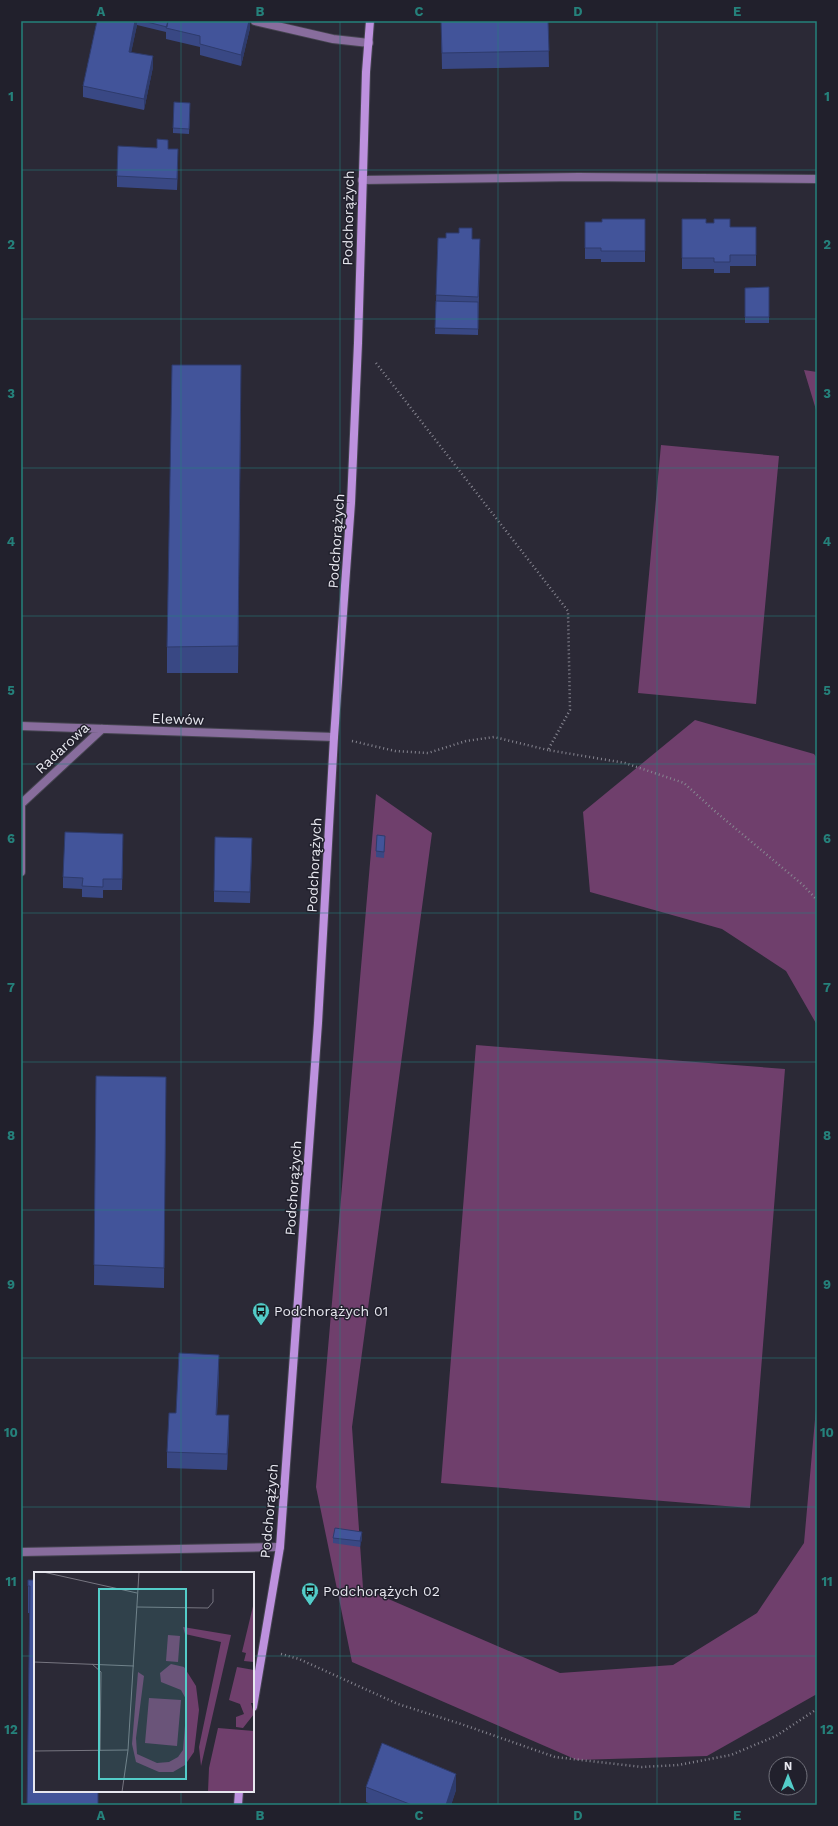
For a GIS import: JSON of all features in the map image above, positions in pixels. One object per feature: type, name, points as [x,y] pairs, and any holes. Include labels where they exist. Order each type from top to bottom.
[{"type":"street","points":[[255,21],[333,39],[369,43]]},
{"type":"street","name":"Podchorążych","points":[[254,1701],[280,1547],[317,1031],[334,737],[351,503],[358,343],[362,180],[370,21]]},
{"type":"street","points":[[362,180],[578,176],[817,179]]},
{"type":"street","name":"Elewów","points":[[21,726],[334,737]]},
{"type":"street","name":"Radarowa","points":[[21,872],[22,802],[102,729]]},
{"type":"street","points":[[21,1552],[280,1547]]},
{"type":"street","points":[[238,1805],[239,1792]]},
{"type":"path","points":[[358,343],[384,373],[568,611],[570,710],[548,750]]},
{"type":"path","points":[[334,737],[395,751],[428,753],[466,741],[494,737],[548,750],[625,763],[684,782],[803,885],[817,900]]},
{"type":"path","points":[[263,1650],[299,1659],[398,1704],[461,1724],[555,1757],[642,1767],[678,1765],[731,1755],[776,1736],[817,1709]]},
{"type":"shaded area","points":[[804,370],[817,372],[817,413]]},
{"type":"shaded area","points":[[661,445],[779,456],[756,704],[638,693]]},
{"type":"shaded area","points":[[695,720],[814,754],[817,758],[817,1025],[786,971],[722,929],[590,892],[583,812]]},
{"type":"shaded area","points":[[376,794],[432,833],[352,1427],[363,1588],[560,1673],[673,1665],[757,1613],[804,1543],[817,1397],[817,1694],[707,1756],[577,1760],[352,1662],[316,1487]]},
{"type":"shaded area","points":[[476,1045],[785,1069],[750,1508],[441,1483]]},
{"type":"building","points":[[97,21],[135,21],[129,52],[153,56],[144,99],[83,86]]},
{"type":"building","points":[[143,21],[168,21],[167,27]]},
{"type":"building","points":[[168,21],[249,21],[241,55],[200,44],[200,36],[166,28]]},
{"type":"building","points":[[441,21],[548,21],[549,51],[442,53]]},
{"type":"building","points":[[174,102],[190,103],[189,129],[173,128]]},
{"type":"building","points":[[157,139],[168,140],[168,149],[178,149],[177,179],[117,176],[118,146],[157,148]]},
{"type":"building","points":[[602,219],[645,219],[645,251],[601,251],[601,248],[585,248],[585,222],[602,222]]},
{"type":"building","points":[[682,219],[706,219],[706,223],[714,223],[714,219],[730,219],[730,227],[756,227],[756,255],[730,255],[730,262],[714,262],[714,258],[682,258]]},
{"type":"building","points":[[459,228],[472,228],[472,239],[480,239],[478,297],[436,295],[438,238],[446,238],[446,233],[459,233]]},
{"type":"building","points":[[769,287],[769,317],[745,317],[745,288]]},
{"type":"building","points":[[436,301],[478,302],[478,329],[435,328]]},
{"type":"building","points":[[172,365],[241,365],[238,646],[167,647]]},
{"type":"building","points":[[65,832],[123,834],[122,879],[103,879],[103,887],[82,886],[83,878],[63,877]]},
{"type":"building","points":[[377,835],[385,836],[384,852],[376,851]]},
{"type":"building","points":[[215,837],[252,838],[250,892],[214,891]]},
{"type":"building","points":[[96,1076],[166,1077],[164,1268],[94,1265]]},
{"type":"building","points":[[179,1353],[219,1355],[216,1415],[229,1415],[227,1454],[167,1452],[169,1413],[176,1413]]},
{"type":"building","points":[[335,1528],[362,1532],[360,1541],[333,1538]]},
{"type":"building","points":[[28,1580],[34,1580],[34,1792],[98,1792],[98,1805],[27,1805],[30,1586],[28,1586]]},
{"type":"building","points":[[382,1743],[456,1774],[446,1805],[412,1805],[366,1787]]},
{"type":"place","name":"Podchorążych 01","points":[[261,1326]]},
{"type":"place","name":"Podchorążych 02","points":[[310,1606]]}]
